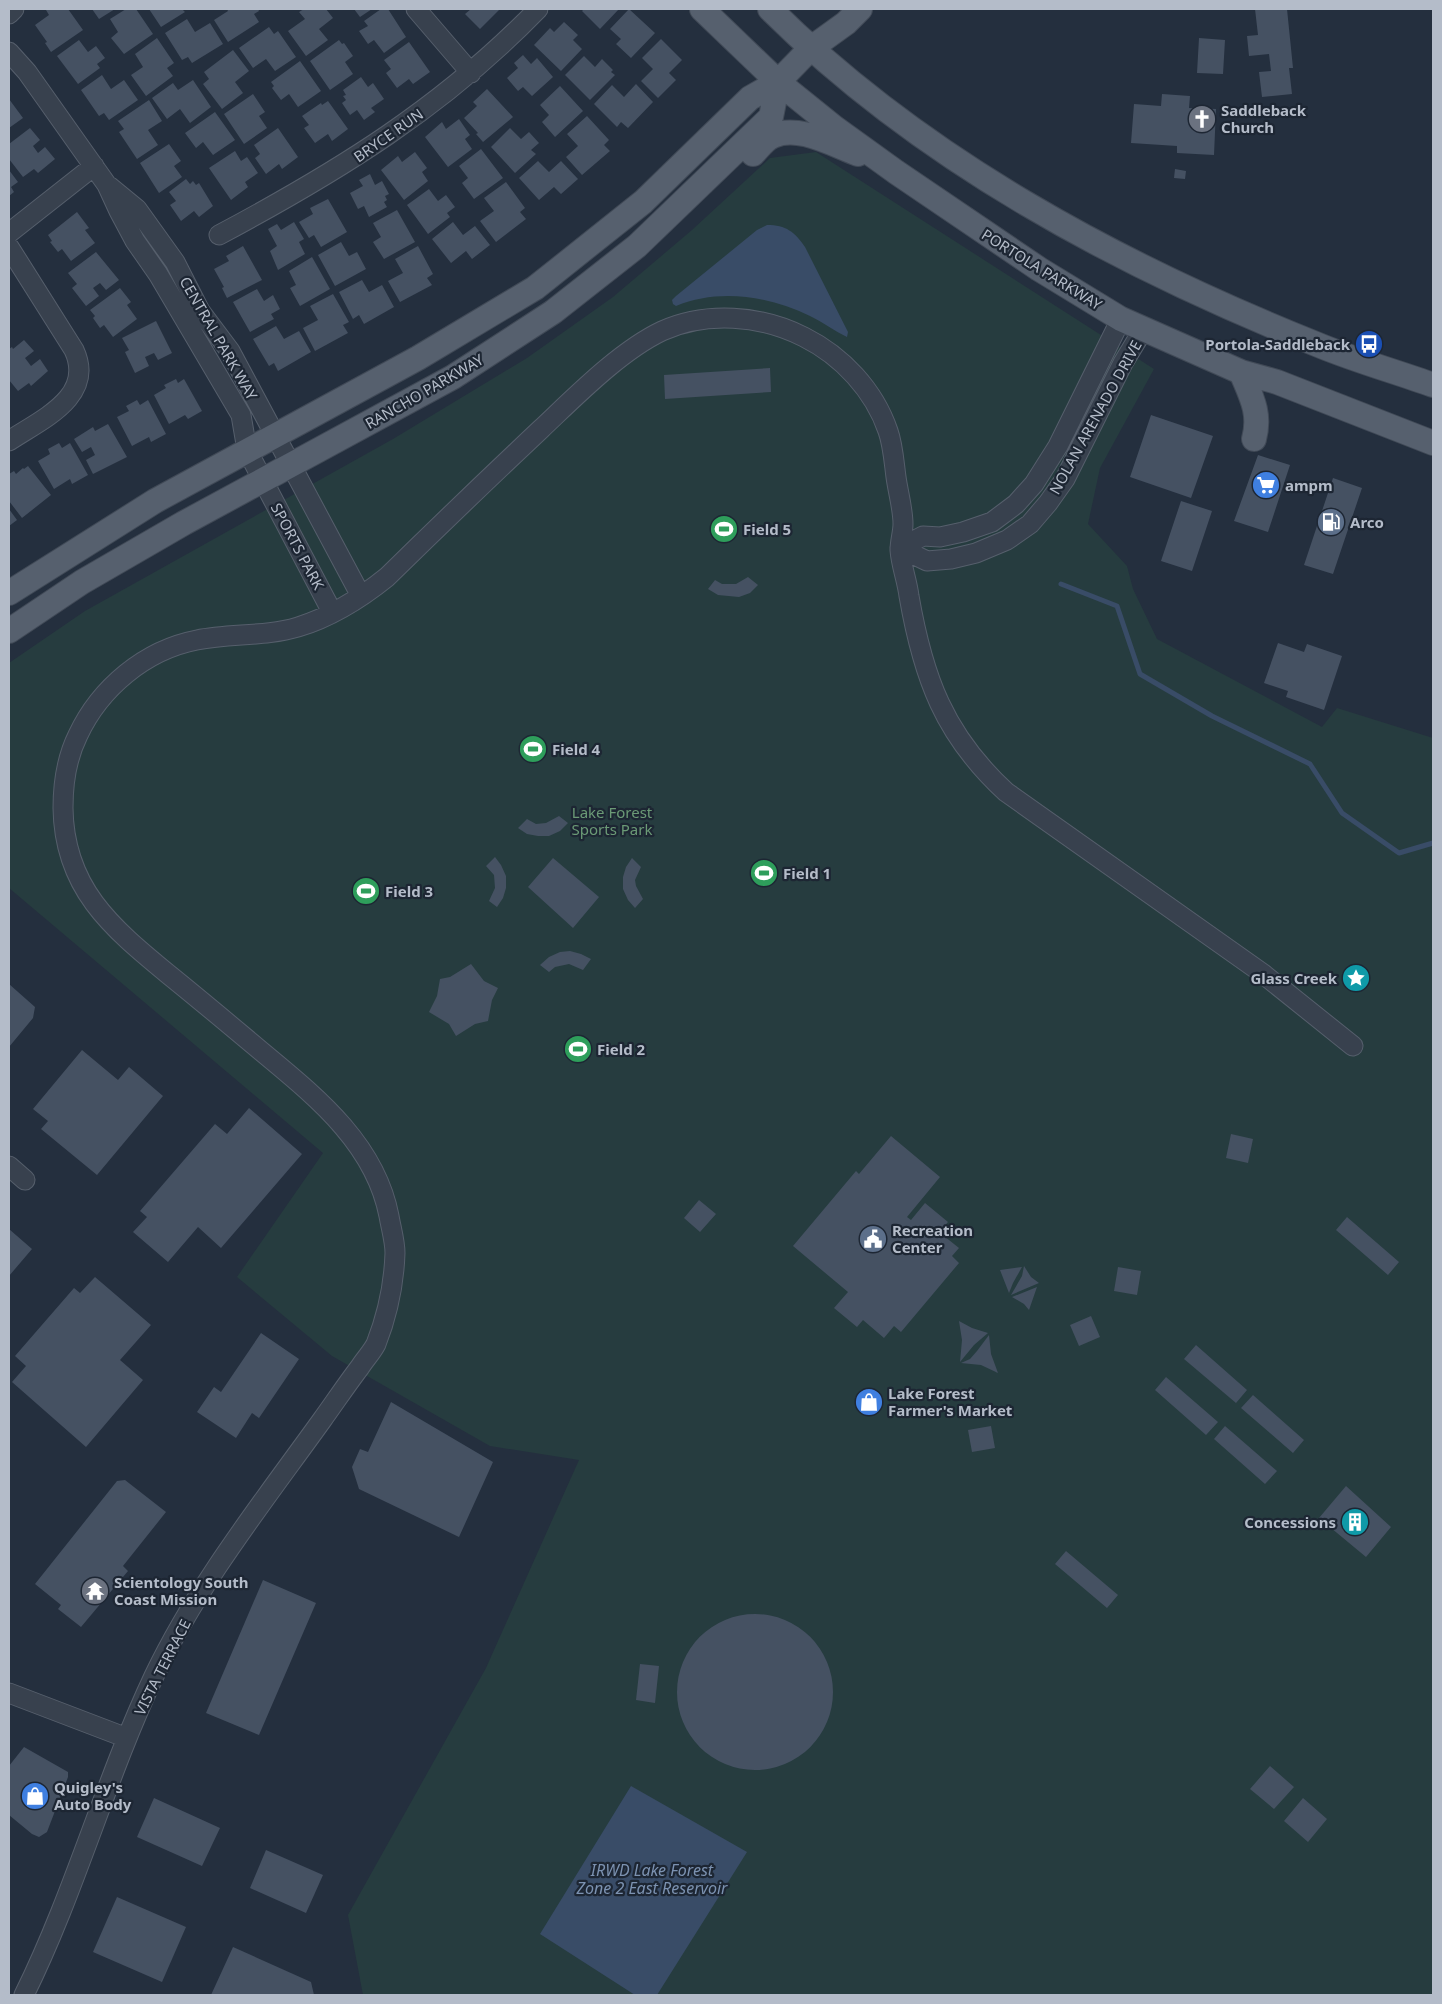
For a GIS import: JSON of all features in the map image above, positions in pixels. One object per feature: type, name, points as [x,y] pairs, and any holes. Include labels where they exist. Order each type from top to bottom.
[{"type":"main road","name":"PORTOLA PARKWAY","points":[[702,9],[778,82],[835,128],[883,163],[1039,269],[1121,319],[1240,372],[1278,382],[1433,443]]},
{"type":"main road","points":[[770,9],[810,49],[859,90],[963,164],[1062,224],[1180,285],[1308,341],[1433,384]]},
{"type":"main road","points":[[9,593],[154,501],[418,358],[535,288],[643,202],[750,98],[778,82],[810,49],[846,23],[860,9]]},
{"type":"main road","name":"RANCHO PARKWAY","points":[[9,630],[82,582],[452,377],[553,312],[638,246],[772,117],[778,82]]},
{"type":"main road","points":[[672,213],[744,162],[772,136],[788,132],[802,132],[883,163]]},
{"type":"main road","points":[[1240,372],[1256,412],[1258,425],[1254,439]]},
{"type":"street","points":[[9,14],[14,9]]},
{"type":"street","points":[[416,9],[471,73]]},
{"type":"street","name":"BRYCE RUN","points":[[219,235],[322,178],[379,143],[471,73],[538,9]]},
{"type":"street","name":"CENTRAL PARK WAY","points":[[9,52],[26,72],[107,185],[135,241],[158,274],[241,415],[247,450],[264,481]]},
{"type":"street","points":[[9,234],[94,166]]},
{"type":"street","name":"CENTRAL PARK WAY","points":[[107,185],[137,209],[175,262],[200,310],[230,351],[290,466]]},
{"type":"street","points":[[9,246],[74,350],[79,370],[77,383],[67,401],[9,441]]},
{"type":"street","name":"CENTRAL PARK WAY","points":[[158,274],[175,262]]},
{"type":"street","name":"VISTA TERRACE","points":[[24,1995],[55,1928],[127,1738],[155,1675],[204,1588],[375,1346],[390,1296],[395,1249],[387,1205],[372,1166],[346,1127],[296,1080],[118,931],[90,900],[74,868],[64,831],[65,783],[74,744],[94,706],[126,674],[170,648],[197,640],[268,633],[294,628],[320,620],[361,596],[387,577],[565,406],[617,361],[662,331],[682,324],[704,320],[744,318],[783,327],[815,343],[851,371],[873,397],[889,432],[903,524],[900,548],[915,631],[927,675],[949,724],[985,773],[1026,808],[1262,973],[1353,1046]]},
{"type":"street","name":"NOLAN ARENADO DRIVE","points":[[900,548],[923,536],[940,537],[963,532],[992,522],[1016,504],[1034,484],[1058,446],[1121,319]]},
{"type":"street","name":"NOLAN ARENADO DRIVE","points":[[900,548],[927,561],[951,559],[976,553],[1008,540],[1030,524],[1048,503],[1064,479],[1123,363],[1143,330]]},
{"type":"street","name":"SPORTS PARK","points":[[290,466],[361,596]]},
{"type":"street","name":"SPORTS PARK","points":[[264,481],[332,612]]},
{"type":"street","points":[[9,1166],[25,1180]]},
{"type":"street","points":[[9,1693],[127,1738]]},
{"type":"green space","name":"Lake Forest Sports Park","points":[[816,152],[1154,369],[1100,468],[1088,524],[1127,566],[1133,589],[1157,639],[1322,727],[1337,708],[1433,738],[1433,1995],[363,1995],[348,1915],[486,1668],[579,1460],[490,1446],[332,1356],[237,1277],[323,1153],[9,888],[9,663],[85,611],[393,439],[527,358],[613,297],[692,230],[770,158]]},
{"type":"water","points":[[767,225],[780,226],[789,230],[794,233],[805,247],[848,332],[847,337],[815,318],[778,303],[761,299],[726,296],[692,300],[676,306],[673,304],[672,300],[676,296],[757,230]]},
{"type":"water","name":"IRWD Lake Forest Zone 2 East Reservoir","points":[[631,1786],[747,1852],[657,1995],[635,1995],[540,1934]]},
{"type":"building","points":[[68,9],[83,30],[51,52],[45,43],[47,42],[35,25],[49,15],[46,10]]},
{"type":"building","points":[[92,9],[115,9],[99,19]]},
{"type":"building","points":[[126,9],[136,9],[153,34],[124,54],[111,38],[118,32],[110,19]]},
{"type":"building","points":[[149,9],[182,9],[185,12],[161,27]]},
{"type":"building","points":[[227,9],[258,9],[259,11],[254,14],[259,22],[228,42],[214,20],[228,11]]},
{"type":"building","points":[[304,9],[326,9],[333,18],[319,29],[328,40],[306,56],[288,31],[305,19],[299,12]]},
{"type":"building","points":[[354,9],[372,9],[360,17]]},
{"type":"building","points":[[381,9],[388,9],[406,37],[384,53],[374,40],[368,44],[359,31],[368,26],[364,21]]},
{"type":"building","points":[[471,9],[500,9],[480,29],[465,14]]},
{"type":"building","points":[[584,9],[619,9],[600,29],[582,11]]},
{"type":"building","points":[[629,9],[655,33],[631,58],[616,44],[621,39],[610,29]]},
{"type":"building","points":[[1255,9],[1287,9],[1293,68],[1289,68],[1292,94],[1262,97],[1259,72],[1271,71],[1269,54],[1249,56],[1247,36],[1258,35]]},
{"type":"building","points":[[187,19],[195,32],[210,23],[223,44],[192,63],[188,57],[182,60],[165,33]]},
{"type":"building","points":[[564,22],[578,35],[573,40],[582,49],[561,71],[534,45],[550,28],[554,32]]},
{"type":"building","points":[[269,27],[274,34],[278,31],[296,57],[275,71],[266,59],[253,68],[239,48]]},
{"type":"building","points":[[157,38],[174,63],[167,68],[173,76],[146,96],[131,75],[143,67],[135,54]]},
{"type":"building","points":[[1199,38],[1225,40],[1223,74],[1197,73]]},
{"type":"building","points":[[661,39],[682,60],[669,73],[676,80],[658,98],[641,81],[653,69],[642,58]]},
{"type":"building","points":[[79,40],[88,52],[96,46],[105,58],[97,64],[100,68],[78,84],[57,56]]},
{"type":"building","points":[[339,40],[342,44],[344,43],[353,56],[345,62],[353,74],[330,90],[310,61]]},
{"type":"building","points":[[409,42],[430,72],[413,84],[409,79],[397,88],[386,73],[391,69],[384,60]]},
{"type":"building","points":[[233,50],[249,71],[235,82],[243,93],[222,109],[203,84],[209,79],[204,72]]},
{"type":"building","points":[[523,55],[531,64],[537,58],[553,77],[532,96],[523,87],[518,91],[507,78],[518,68],[514,63]]},
{"type":"building","points":[[584,56],[595,67],[602,59],[613,70],[611,72],[615,75],[590,100],[565,75]]},
{"type":"building","points":[[300,61],[321,91],[298,107],[289,94],[281,100],[272,88],[274,86],[271,82]]},
{"type":"building","points":[[102,75],[111,89],[124,80],[138,100],[109,120],[104,113],[99,116],[81,90]]},
{"type":"building","points":[[361,77],[368,87],[373,83],[384,99],[371,108],[375,112],[364,120],[357,110],[350,115],[342,103],[346,100],[343,96],[346,95],[343,90]]},
{"type":"building","points":[[193,80],[211,107],[190,123],[180,109],[167,119],[152,98],[173,83],[178,90]]},
{"type":"building","points":[[636,84],[653,102],[628,128],[621,122],[617,127],[594,104],[612,85],[624,97]]},
{"type":"building","points":[[560,86],[583,111],[555,137],[542,122],[549,115],[540,105]]},
{"type":"building","points":[[487,89],[513,117],[483,142],[476,134],[478,133],[464,118],[477,106],[473,102]]},
{"type":"building","points":[[253,94],[265,112],[259,116],[267,128],[244,144],[224,114]]},
{"type":"building","points":[[1162,94],[1190,96],[1189,108],[1216,109],[1214,155],[1177,153],[1177,146],[1131,143],[1134,104],[1161,106]]},
{"type":"building","points":[[9,99],[23,118],[9,128]]},
{"type":"building","points":[[149,100],[162,121],[148,130],[158,145],[137,159],[119,132],[124,129],[118,121]]},
{"type":"building","points":[[328,101],[348,129],[332,141],[328,134],[315,143],[304,128],[309,125],[302,116],[321,103],[322,105]]},
{"type":"building","points":[[215,112],[235,140],[213,155],[203,142],[196,148],[185,133]]},
{"type":"building","points":[[587,116],[609,140],[604,145],[610,151],[582,175],[566,157],[578,146],[567,134]]},
{"type":"building","points":[[459,119],[470,135],[465,139],[472,149],[448,167],[425,137],[442,122],[446,129]]},
{"type":"building","points":[[30,128],[40,140],[33,146],[38,153],[45,147],[55,159],[38,173],[34,169],[23,177],[9,159],[9,144]]},
{"type":"building","points":[[278,128],[298,157],[282,169],[279,164],[266,174],[255,158],[260,154],[254,145]]},
{"type":"building","points":[[510,128],[521,139],[529,132],[539,143],[531,150],[536,154],[515,173],[491,147]]},
{"type":"building","points":[[169,144],[181,161],[174,166],[182,177],[159,193],[140,163]]},
{"type":"building","points":[[481,149],[503,178],[474,199],[462,183],[468,178],[459,166]]},
{"type":"building","points":[[235,151],[241,161],[247,157],[258,173],[245,182],[248,187],[231,200],[209,168]]},
{"type":"building","points":[[415,152],[427,168],[422,172],[428,181],[404,200],[381,170],[398,156],[402,162]]},
{"type":"building","points":[[538,161],[549,172],[561,161],[578,179],[561,194],[554,187],[539,200],[519,178]]},
{"type":"building","points":[[1175,169],[1186,171],[1185,179],[1174,178]]},
{"type":"building","points":[[9,170],[18,182],[11,187],[14,192],[9,196]]},
{"type":"building","points":[[370,174],[375,185],[382,181],[389,194],[385,196],[387,200],[384,202],[387,207],[369,217],[364,206],[358,209],[350,193],[363,186],[359,180]]},
{"type":"building","points":[[186,179],[190,184],[193,181],[196,185],[199,183],[213,206],[199,217],[194,211],[181,221],[170,205],[176,201],[169,192]]},
{"type":"building","points":[[506,182],[525,208],[520,212],[526,219],[496,242],[480,221],[494,211],[484,198]]},
{"type":"building","points":[[429,189],[438,201],[446,195],[455,207],[447,213],[450,217],[428,234],[407,205]]},
{"type":"building","points":[[328,199],[347,232],[321,247],[314,235],[309,238],[299,222],[313,214],[310,208]]},
{"type":"building","points":[[397,210],[415,242],[384,259],[373,242],[381,237],[373,223]]},
{"type":"building","points":[[77,212],[89,228],[85,230],[95,243],[71,261],[62,249],[58,252],[50,242],[52,241],[48,235]]},
{"type":"building","points":[[294,222],[304,239],[299,242],[305,254],[278,270],[270,251],[277,246],[268,229],[277,224],[281,230]]},
{"type":"building","points":[[453,222],[463,235],[475,226],[490,245],[472,259],[466,251],[451,263],[432,239]]},
{"type":"building","points":[[341,242],[349,256],[357,252],[366,269],[335,286],[318,255]]},
{"type":"building","points":[[243,246],[262,280],[227,298],[222,288],[224,287],[214,269],[229,261],[226,256]]},
{"type":"building","points":[[418,246],[433,274],[427,278],[432,285],[400,302],[388,281],[403,273],[395,259]]},
{"type":"building","points":[[96,252],[119,280],[106,290],[100,283],[93,288],[99,296],[86,306],[72,288],[77,284],[68,273]]},
{"type":"building","points":[[312,257],[330,289],[300,306],[290,288],[296,285],[289,271]]},
{"type":"building","points":[[362,280],[369,292],[382,285],[394,307],[364,324],[359,315],[353,319],[339,292]]},
{"type":"building","points":[[120,288],[131,302],[127,305],[137,319],[113,337],[104,325],[100,328],[90,310]]},
{"type":"building","points":[[257,289],[264,301],[273,295],[280,309],[271,314],[274,319],[250,332],[233,302]]},
{"type":"building","points":[[333,294],[349,322],[343,325],[348,333],[315,351],[303,328],[318,320],[310,306]]},
{"type":"building","points":[[156,321],[172,353],[158,360],[154,353],[145,357],[149,366],[135,373],[125,352],[129,350],[122,338]]},
{"type":"building","points":[[276,326],[284,339],[299,331],[311,352],[278,371],[274,363],[269,366],[253,339]]},
{"type":"building","points":[[24,340],[34,351],[25,358],[31,366],[40,359],[48,371],[31,386],[29,383],[18,391],[9,380],[9,349],[12,347],[13,349]]},
{"type":"building","points":[[770,368],[771,392],[665,399],[664,375]]},
{"type":"building","points":[[176,379],[178,383],[184,379],[202,411],[188,419],[185,415],[169,424],[154,395],[166,388],[164,385]]},
{"type":"building","points":[[137,400],[140,405],[148,400],[166,434],[151,442],[149,437],[132,446],[117,417],[129,411],[126,406]]},
{"type":"building","points":[[1151,415],[1213,436],[1191,498],[1130,477]]},
{"type":"building","points":[[108,424],[127,457],[93,474],[86,460],[95,455],[91,447],[82,452],[74,439],[93,427],[95,431]]},
{"type":"building","points":[[59,443],[62,448],[70,443],[88,475],[72,484],[70,479],[54,489],[38,461],[50,454],[48,449]]},
{"type":"building","name":"ampm","points":[[1258,455],[1290,465],[1268,532],[1234,521]]},
{"type":"building","points":[[28,466],[51,495],[22,518],[9,501],[9,474],[14,471],[16,474]]},
{"type":"building","points":[[1333,478],[1362,488],[1333,574],[1304,565]]},
{"type":"building","points":[[1181,501],[1212,511],[1192,571],[1161,561]]},
{"type":"building","points":[[9,509],[17,520],[9,526]]},
{"type":"building","points":[[748,577],[758,585],[750,593],[739,597],[718,595],[708,589],[715,580],[722,584],[736,584]]},
{"type":"building","points":[[1278,643],[1304,652],[1307,644],[1342,656],[1324,710],[1286,697],[1288,691],[1264,683]]},
{"type":"building","points":[[559,816],[568,823],[560,831],[549,836],[527,834],[518,828],[527,819],[536,824],[546,823]]},
{"type":"building","points":[[495,857],[506,876],[506,888],[503,898],[497,907],[489,901],[495,888],[494,875],[486,866]]},
{"type":"building","points":[[553,858],[599,897],[573,928],[528,887]]},
{"type":"building","points":[[632,858],[641,867],[635,880],[643,899],[635,908],[628,900],[623,889],[623,877],[626,867]]},
{"type":"building","points":[[570,951],[591,959],[583,970],[569,964],[555,967],[549,972],[540,965],[549,957],[560,952]]},
{"type":"building","points":[[471,964],[484,981],[498,988],[492,1000],[488,1021],[475,1024],[456,1036],[449,1024],[429,1012],[437,996],[440,979],[450,977]]},
{"type":"building","points":[[9,984],[35,1007],[33,1018],[9,1047]]},
{"type":"building","points":[[82,1050],[118,1080],[129,1067],[163,1096],[97,1175],[41,1129],[48,1121],[33,1109]]},
{"type":"building","points":[[249,1108],[302,1154],[221,1248],[198,1227],[168,1262],[133,1232],[147,1217],[140,1211],[215,1124],[227,1134]]},
{"type":"building","points":[[1231,1134],[1253,1139],[1248,1163],[1226,1158]]},
{"type":"building","name":"Recreation Center","points":[[891,1136],[940,1177],[907,1217],[911,1220],[925,1203],[948,1222],[939,1232],[959,1248],[952,1256],[959,1263],[901,1332],[894,1326],[884,1338],[863,1320],[857,1327],[834,1308],[848,1292],[793,1246],[856,1171],[859,1174]]},
{"type":"building","points":[[699,1200],[716,1214],[700,1232],[684,1218]]},
{"type":"building","points":[[1347,1217],[1399,1262],[1388,1275],[1336,1230]]},
{"type":"building","points":[[9,1229],[32,1249],[9,1276]]},
{"type":"building","points":[[1024,1266],[1031,1277],[1039,1283],[1011,1295],[1022,1276]]},
{"type":"building","points":[[1022,1267],[1013,1283],[1009,1293],[1000,1270]]},
{"type":"building","points":[[1118,1267],[1141,1271],[1137,1295],[1114,1291]]},
{"type":"building","points":[[95,1277],[151,1325],[120,1360],[143,1380],[86,1447],[12,1382],[26,1366],[15,1356],[74,1288],[80,1293]]},
{"type":"building","points":[[1037,1287],[1029,1310],[1024,1304],[1012,1297]]},
{"type":"building","points":[[1091,1316],[1100,1337],[1079,1346],[1070,1325]]},
{"type":"building","points":[[959,1321],[988,1333],[974,1345],[960,1362],[962,1340]]},
{"type":"building","points":[[261,1333],[299,1359],[259,1418],[252,1413],[236,1438],[197,1412],[214,1387],[221,1392]]},
{"type":"building","points":[[989,1335],[991,1354],[998,1373],[981,1365],[961,1363],[970,1359]]},
{"type":"building","points":[[1196,1345],[1247,1390],[1236,1403],[1184,1359]]},
{"type":"building","points":[[1166,1377],[1218,1422],[1206,1435],[1155,1390]]},
{"type":"building","points":[[1253,1395],[1304,1440],[1293,1453],[1241,1408]]},
{"type":"building","points":[[391,1402],[493,1462],[459,1537],[359,1489],[352,1467],[360,1449],[368,1452]]},
{"type":"building","points":[[991,1426],[995,1448],[972,1452],[968,1430]]},
{"type":"building","points":[[1225,1426],[1277,1471],[1265,1484],[1214,1439]]},
{"type":"building","points":[[125,1480],[166,1512],[123,1566],[128,1571],[81,1627],[58,1609],[61,1605],[35,1584],[117,1481]]},
{"type":"building","name":"Concessions","points":[[1346,1486],[1391,1527],[1366,1557],[1319,1518]]},
{"type":"building","points":[[1066,1551],[1118,1595],[1107,1608],[1055,1564]]},
{"type":"building","points":[[263,1580],[316,1603],[259,1735],[206,1713]]},
{"type":"building","points":[[755,1614],[785,1620],[810,1637],[827,1662],[833,1692],[827,1722],[810,1747],[785,1764],[755,1770],[725,1764],[700,1747],[683,1722],[677,1692],[683,1662],[700,1637],[725,1620]]},
{"type":"building","points":[[640,1664],[659,1666],[655,1703],[636,1700]]},
{"type":"building","name":"Quigley's Auto Body","points":[[24,1747],[68,1772],[68,1777],[47,1832],[39,1837],[32,1834],[9,1815],[9,1766]]},
{"type":"building","points":[[1270,1766],[1294,1787],[1274,1809],[1250,1789]]},
{"type":"building","points":[[154,1798],[220,1828],[202,1866],[137,1837]]},
{"type":"building","points":[[1303,1798],[1327,1819],[1308,1842],[1284,1821]]},
{"type":"building","points":[[266,1850],[323,1875],[306,1913],[250,1888]]},
{"type":"building","points":[[117,1897],[186,1927],[162,1982],[93,1952]]},
{"type":"building","points":[[233,1947],[311,1982],[314,1995],[211,1995]]},
{"type":"waterway","name":"Glass Creek","points":[[1061,584],[1117,606],[1140,674],[1212,716],[1310,764],[1342,813],[1399,853],[1433,843]]},
{"type":"place","name":"Saddleback Church","points":[[1202,119]]},
{"type":"place","name":"Portola-Saddleback","points":[[1369,344]]},
{"type":"place","name":"ampm","points":[[1266,485]]},
{"type":"place","name":"Arco","points":[[1331,522]]},
{"type":"place","name":"Field 5","points":[[724,529]]},
{"type":"place","name":"Field 4","points":[[533,749]]},
{"type":"place","name":"Field 1","points":[[764,873]]},
{"type":"place","name":"Field 3","points":[[366,891]]},
{"type":"place","name":"Glass Creek","points":[[1356,978]]},
{"type":"place","name":"Field 2","points":[[578,1049]]},
{"type":"place","name":"Recreation Center","points":[[873,1239]]},
{"type":"place","name":"Lake Forest Farmer's Market","points":[[869,1402]]},
{"type":"place","name":"Concessions","points":[[1355,1522]]},
{"type":"place","name":"Scientology South Coast Mission","points":[[95,1591]]},
{"type":"place","name":"Quigley's Auto Body","points":[[35,1796]]}]
